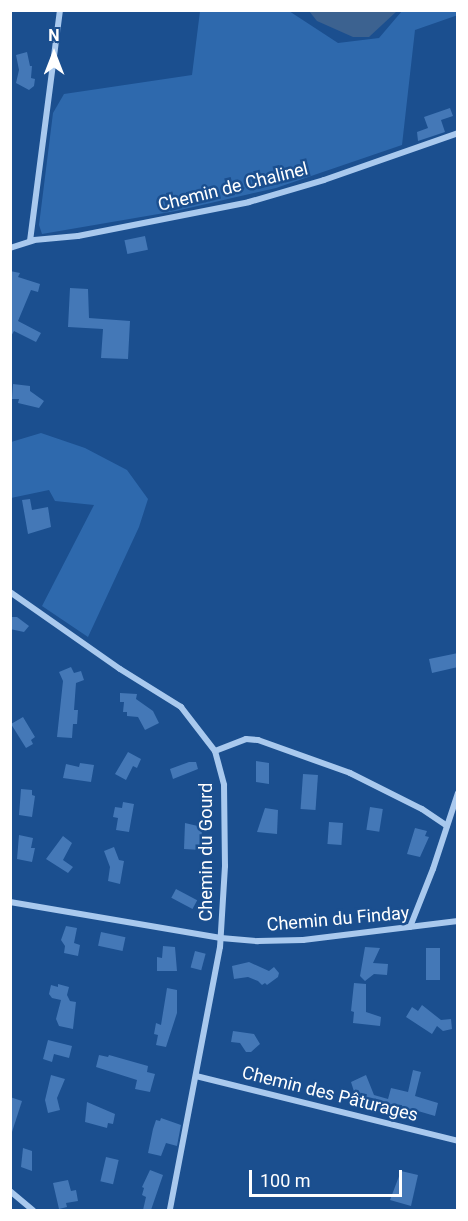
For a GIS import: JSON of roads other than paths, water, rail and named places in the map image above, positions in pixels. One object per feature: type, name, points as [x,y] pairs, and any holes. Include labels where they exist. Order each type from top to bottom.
[{"type":"street","points":[[30,241],[60,10]]},
{"type":"street","name":"Chemin de Chalinel","points":[[10,248],[30,241],[78,236],[249,202],[324,180],[458,133]]},
{"type":"street","name":"Chemin du Gourd","points":[[10,592],[120,669],[181,707],[215,751],[224,785],[225,866],[221,938],[170,1210]]},
{"type":"street","points":[[215,751],[246,740],[258,740],[350,773],[422,809],[447,826]]},
{"type":"street","points":[[410,927],[458,793]]},
{"type":"street","name":"Chemin du Finday","points":[[10,902],[221,938],[282,942],[458,921]]},
{"type":"street","name":"Chemin des Pâturages","points":[[196,1076],[458,1141]]},
{"type":"street","points":[[10,1191],[33,1210]]}]
